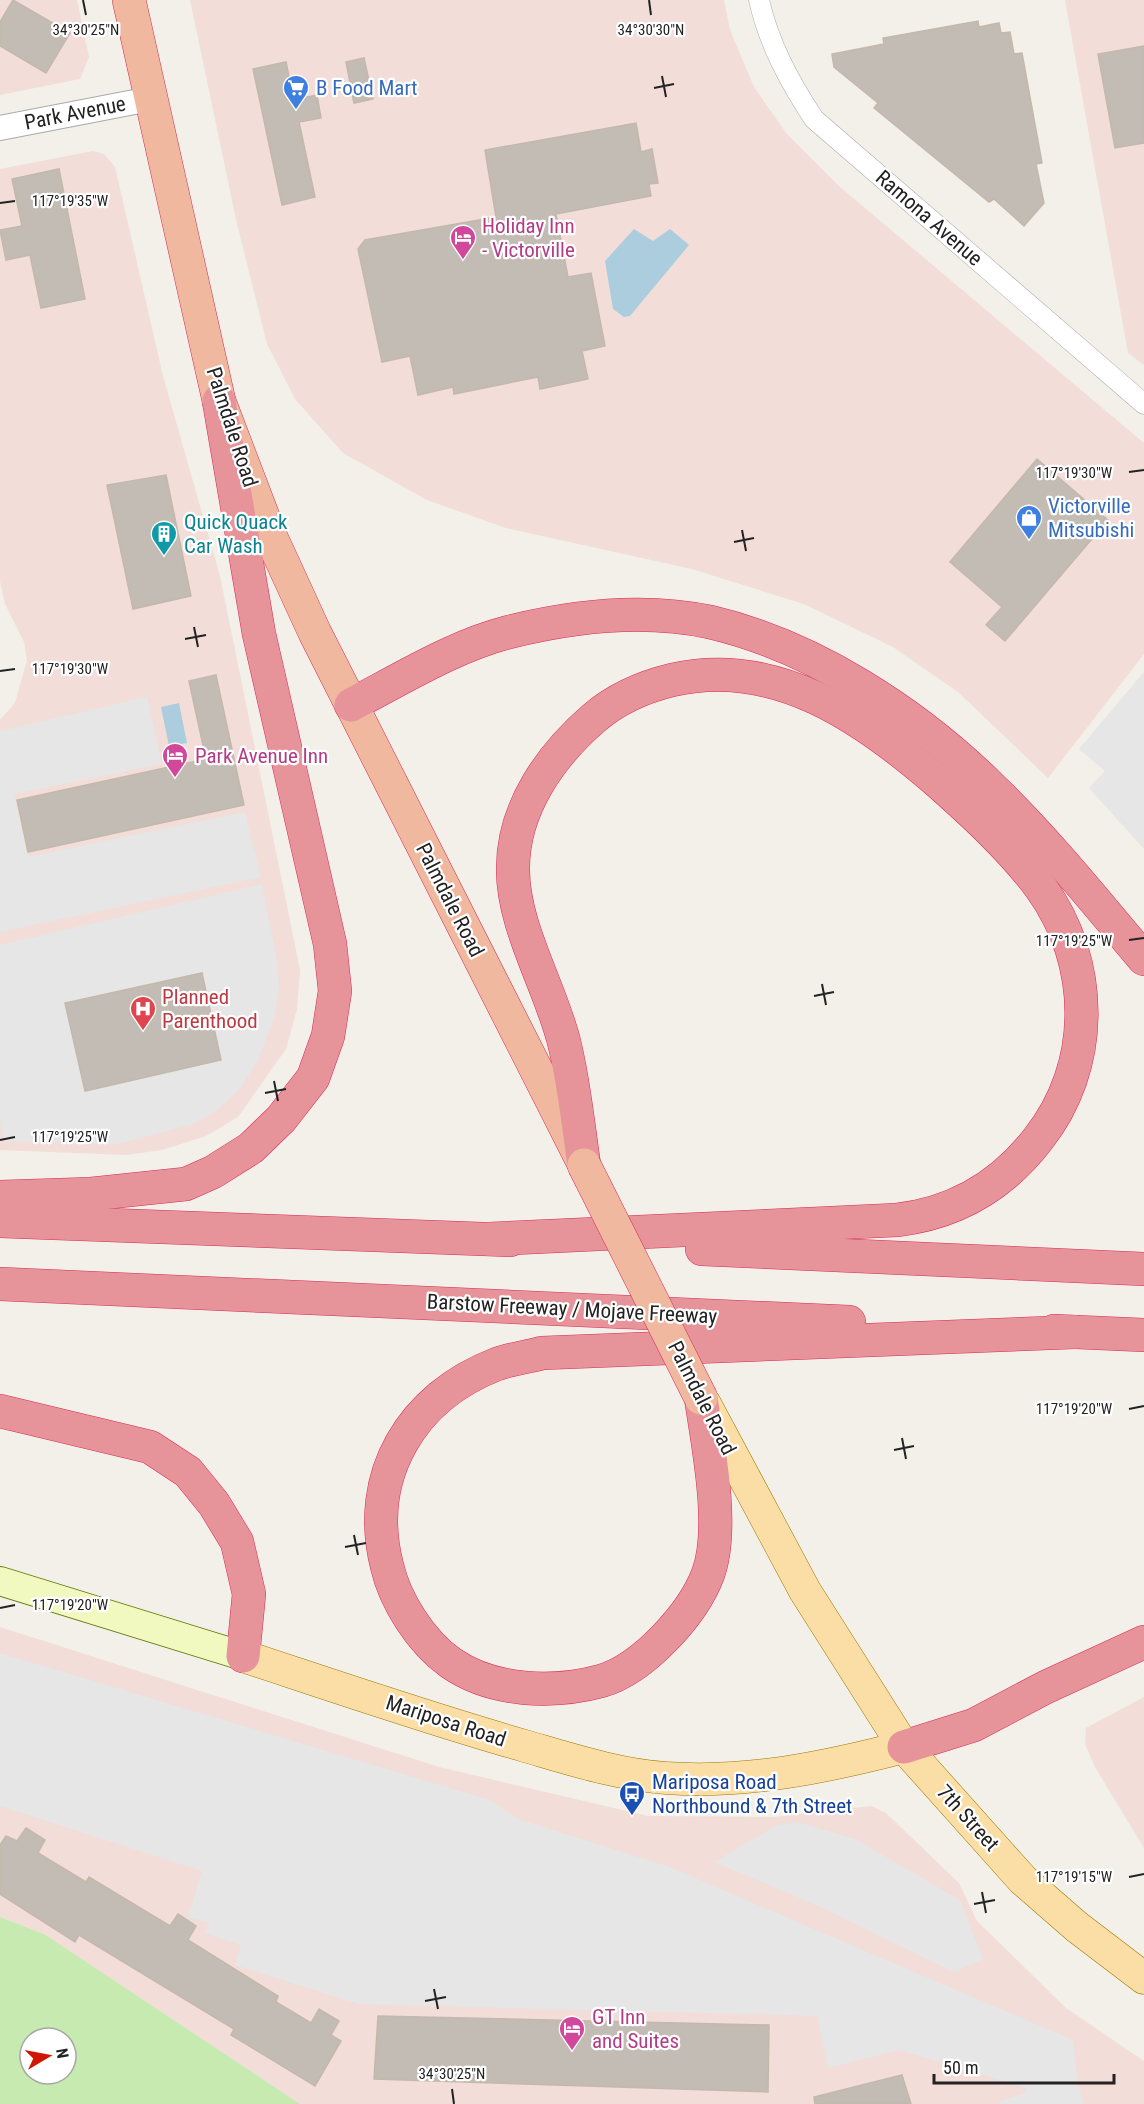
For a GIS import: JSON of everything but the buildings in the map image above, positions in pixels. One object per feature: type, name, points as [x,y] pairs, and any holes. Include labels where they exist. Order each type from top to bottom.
[{"type":"highway","name":"Palmdale Road","points":[[129,0],[219,401],[292,586],[701,1398]]},
{"type":"highway","points":[[0,1197],[136,1190],[186,1184],[213,1172],[251,1148],[281,1119],[313,1078],[328,1036],[335,991],[330,944],[259,634],[219,401]]},
{"type":"highway","points":[[351,705],[466,647],[508,632],[584,618],[632,615],[679,618],[740,631],[854,682],[943,743],[993,788],[1022,819],[1144,959]]},
{"type":"highway","points":[[489,1239],[897,1220],[936,1214],[975,1197],[1013,1168],[1045,1131],[1068,1088],[1076,1064],[1081,1040],[1081,992],[1074,959],[1058,915],[1041,888],[1016,858],[969,810],[882,738],[829,704],[802,690],[753,677],[707,674],[661,683],[619,699],[575,735],[540,779],[527,804],[512,866],[517,903],[564,1042],[584,1165]]},
{"type":"highway","points":[[0,1221],[489,1239],[1144,1269]]},
{"type":"highway","name":"Barstow Freeway / Mojave Freeway","points":[[0,1284],[1144,1335]]},
{"type":"highway","points":[[701,1398],[711,1470],[715,1539],[703,1582],[689,1609],[663,1640],[630,1665],[603,1680],[560,1688],[523,1688],[480,1677],[450,1663],[422,1635],[392,1589],[380,1541],[381,1498],[392,1457],[418,1418],[449,1390],[498,1364],[542,1353],[1075,1332]]},
{"type":"highway","points":[[0,1411],[150,1447],[188,1472],[214,1504],[237,1542],[249,1594],[243,1656]]},
{"type":"highway","points":[[904,1747],[974,1725],[1046,1687],[1144,1642]]},
{"type":"main road","name":"Palmdale Road","points":[[701,1398],[805,1591],[904,1747]]},
{"type":"main road","name":"Mariposa Road","points":[[0,1581],[516,1744],[580,1762],[665,1778],[747,1778],[844,1762],[904,1747]]},
{"type":"main road","name":"7th Street","points":[[904,1747],[1023,1880],[1077,1927],[1144,1978]]},
{"type":"street","name":"Ramona Avenue","points":[[759,0],[766,30],[786,76],[814,119],[1144,404]]},
{"type":"street","name":"Park Avenue","points":[[0,128],[150,99]]},
{"type":"shaded area","points":[[0,0],[77,0],[89,57],[80,79],[0,95]]},
{"type":"shaded area","points":[[190,0],[724,0],[730,30],[754,87],[787,134],[840,187],[1144,443],[1144,654],[1048,778],[958,692],[893,647],[804,604],[692,569],[506,528],[427,500],[343,453],[295,399],[267,344],[237,224]]},
{"type":"shaded area","points":[[1065,0],[1144,0],[1144,365],[1128,353]]},
{"type":"shaded area","points":[[93,151],[104,154],[115,167],[163,376],[220,576],[300,970],[297,1009],[286,1049],[238,1117],[206,1136],[162,1150],[126,1155],[0,1150],[0,720],[15,703],[27,660],[24,642],[5,604],[0,581],[0,169]]},
{"type":"shaded area","points":[[1144,672],[1144,849],[1089,788],[1105,771],[1079,749]]},
{"type":"shaded area","points":[[147,697],[162,764],[14,794],[28,857],[245,812],[261,877],[0,932],[0,731]]},
{"type":"shaded area","points":[[262,884],[277,960],[279,989],[274,1019],[257,1062],[239,1090],[217,1110],[193,1124],[118,1144],[4,1141],[0,1121],[0,945]]},
{"type":"shaded area","points":[[0,1627],[439,1767],[648,1816],[774,1817],[871,1806],[886,1813],[959,1883],[977,1921],[1066,2008],[1144,2061],[1144,2104],[300,2104],[44,1934],[0,1917]]},
{"type":"shaded area","points":[[0,1653],[490,1800],[518,1819],[667,1866],[1073,2040],[1078,2086],[1084,2104],[999,2104],[1000,2101],[1025,2093],[1026,2088],[899,2050],[828,2068],[817,2016],[359,2004],[235,1965],[241,1945],[205,1933],[209,1923],[188,1917],[202,1871],[0,1806]]},
{"type":"shaded area","points":[[1144,1697],[1144,1848],[1095,1767],[1085,1744],[1086,1728]]},
{"type":"shaded area","points":[[798,1822],[855,1839],[960,1900],[983,1959],[954,1972],[812,1903],[714,1862],[777,1825]]},
{"type":"green space","points":[[0,1917],[44,1934],[300,2104],[0,2104]]},
{"type":"water","points":[[634,229],[653,241],[670,229],[689,245],[630,316],[624,317],[613,309],[605,261]]},
{"type":"water","points":[[179,703],[187,743],[169,746],[161,707]]},
{"type":"place","name":"B Food Mart","points":[[296,111]]},
{"type":"place","name":"Holiday Inn - Victorville","points":[[463,261]]},
{"type":"place","name":"Victorville Mitsubishi","points":[[1029,541]]},
{"type":"place","name":"Quick Quack Car Wash","points":[[164,557]]},
{"type":"place","name":"Park Avenue Inn","points":[[175,779]]},
{"type":"place","name":"Planned Parenthood","points":[[143,1032]]},
{"type":"place","name":"Mariposa Road Northbound & 7th Street","points":[[632,1817]]},
{"type":"place","name":"GT Inn and Suites","points":[[572,2052]]}]
